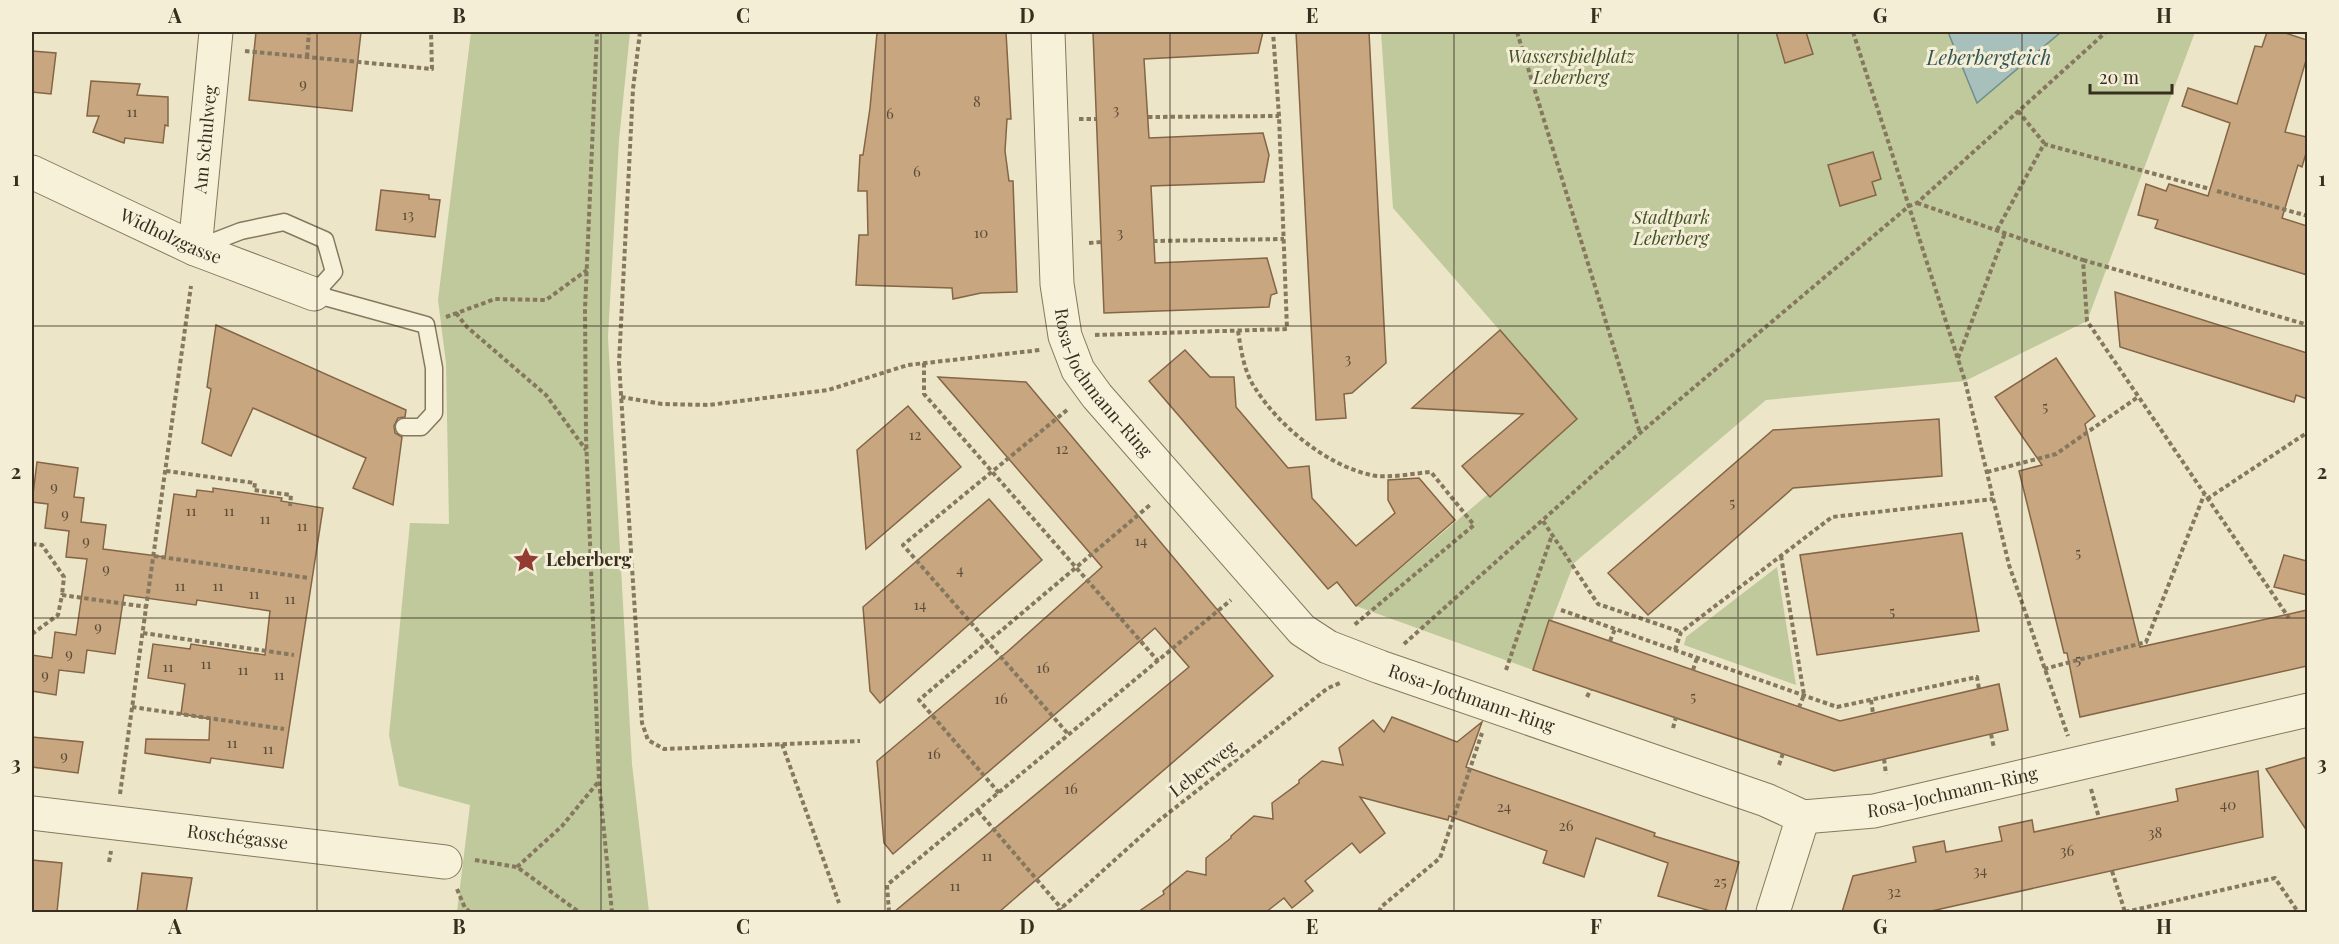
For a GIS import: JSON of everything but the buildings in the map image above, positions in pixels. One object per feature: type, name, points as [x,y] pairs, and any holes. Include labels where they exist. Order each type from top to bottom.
[{"type":"street","name":"Rosa-Jochmann-Ring","points":[[1048,32],[1057,284],[1053,343],[1302,630],[1328,647],[1766,800],[1803,817],[1874,811],[2307,710]]},
{"type":"street","name":"Am Schulweg","points":[[195,249],[215,40]]},
{"type":"street","name":"Widholzgasse","points":[[32,172],[195,249],[314,294]]},
{"type":"street","name":"Roschégasse","points":[[32,813],[454,867]]},
{"type":"street","points":[[1773,912],[1803,817]]},
{"type":"lane","points":[[195,249],[241,231],[284,222],[325,240],[334,272],[314,294],[426,325],[434,368],[434,413],[421,428],[404,427]]},
{"type":"path","points":[[307,57],[309,32]]},
{"type":"path","points":[[215,40],[307,57],[432,69],[431,32]]},
{"type":"path","points":[[597,32],[587,270],[587,450],[600,781],[612,912]]},
{"type":"path","points":[[640,32],[632,112],[619,363],[642,723],[648,740],[664,749],[684,750],[860,741]]},
{"type":"path","points":[[621,397],[662,404],[709,405],[828,390],[908,365],[1053,343],[1287,329],[1279,116],[1273,32]]},
{"type":"path","points":[[1516,32],[1640,433]]},
{"type":"path","points":[[1853,32],[1965,381],[2009,565],[2066,732],[2083,762]]},
{"type":"path","name":"Leberweg","points":[[1057,912],[1157,822],[1328,688],[1380,667],[1640,433],[1909,206],[1917,202],[2106,32]]},
{"type":"path","points":[[2018,111],[2044,144],[2210,189]]},
{"type":"path","points":[[1148,117],[1279,116]]},
{"type":"path","points":[[1997,230],[2044,144]]},
{"type":"path","points":[[2217,191],[2307,216]]},
{"type":"path","points":[[1917,202],[2083,260],[2307,325]]},
{"type":"path","points":[[1958,358],[2005,233]]},
{"type":"path","points":[[1153,242],[1284,239]]},
{"type":"path","points":[[1089,243],[1101,242]]},
{"type":"path","points":[[2083,260],[2086,321],[2289,618]]},
{"type":"path","points":[[426,325],[495,299],[546,300],[587,270]]},
{"type":"path","points":[[109,862],[191,286]]},
{"type":"path","points":[[456,313],[467,327],[546,395],[587,450]]},
{"type":"path","points":[[1238,331],[1245,367],[1254,388],[1297,437],[1343,464],[1372,476],[1431,472],[1474,525],[1328,647]]},
{"type":"path","points":[[924,363],[924,394],[1158,661]]},
{"type":"path","points":[[1987,472],[2056,454],[2138,397]]},
{"type":"path","points":[[1067,410],[903,545],[1069,735]]},
{"type":"path","points":[[2044,669],[2146,642],[2206,497],[2307,432]]},
{"type":"path","points":[[166,471],[255,483],[254,490],[291,495],[290,506]]},
{"type":"path","points":[[1675,650],[1681,632],[1832,517],[1993,499]]},
{"type":"path","points":[[999,793],[919,700],[1149,505]]},
{"type":"path","points":[[1543,521],[1598,604],[1681,632]]},
{"type":"path","points":[[1506,670],[1552,534]]},
{"type":"path","points":[[32,544],[42,545],[64,577],[58,615],[32,634]]},
{"type":"path","points":[[154,556],[309,578]]},
{"type":"path","points":[[1781,556],[1804,695],[1799,707]]},
{"type":"path","points":[[62,595],[147,607]]},
{"type":"path","points":[[889,912],[887,885],[1231,600]]},
{"type":"path","points":[[1561,610],[1837,707],[1977,677],[1979,689]]},
{"type":"path","points":[[1610,641],[1615,629]]},
{"type":"path","points":[[143,633],[294,655]]},
{"type":"path","points":[[1693,670],[1697,658]]},
{"type":"path","points":[[1587,697],[1591,689]]},
{"type":"path","points":[[1871,700],[1873,713]]},
{"type":"path","points":[[1379,912],[1381,907],[1440,858],[1492,704]]},
{"type":"path","points":[[132,707],[284,729]]},
{"type":"path","points":[[1673,728],[1676,717]]},
{"type":"path","points":[[1991,734],[1994,747]]},
{"type":"path","points":[[782,744],[839,903]]},
{"type":"path","points":[[1779,765],[1783,753]]},
{"type":"path","points":[[1884,759],[1886,774]]},
{"type":"path","points":[[517,867],[562,826],[600,781]]},
{"type":"path","points":[[978,811],[1062,909]]},
{"type":"path","points":[[470,912],[465,908],[454,867],[517,867],[579,912]]},
{"type":"path","points":[[2112,871],[2125,912],[2275,878],[2298,912]]},
{"type":"green space","points":[[471,32],[630,32],[619,140],[608,337],[632,764],[649,912],[457,912],[470,805],[399,786],[389,735],[410,523],[449,524],[446,363],[438,300]]},
{"type":"green space","name":"Stadtpark Leberberg","points":[[1381,32],[2195,32],[2087,321],[1965,381],[1766,400],[1574,563],[1533,670],[1356,606],[1577,419],[1393,208]]},
{"type":"green space","points":[[1777,567],[1796,685],[1684,645],[1686,637]]},
{"type":"water","name":"Leberbergteich","points":[[1948,32],[2061,32],[1977,103]]},
{"type":"place","name":"Leberberg","points":[[526,560]]},
{"type":"park label","name":"Wasserspielplatz Leberberg","points":[[1571,67]]}]
